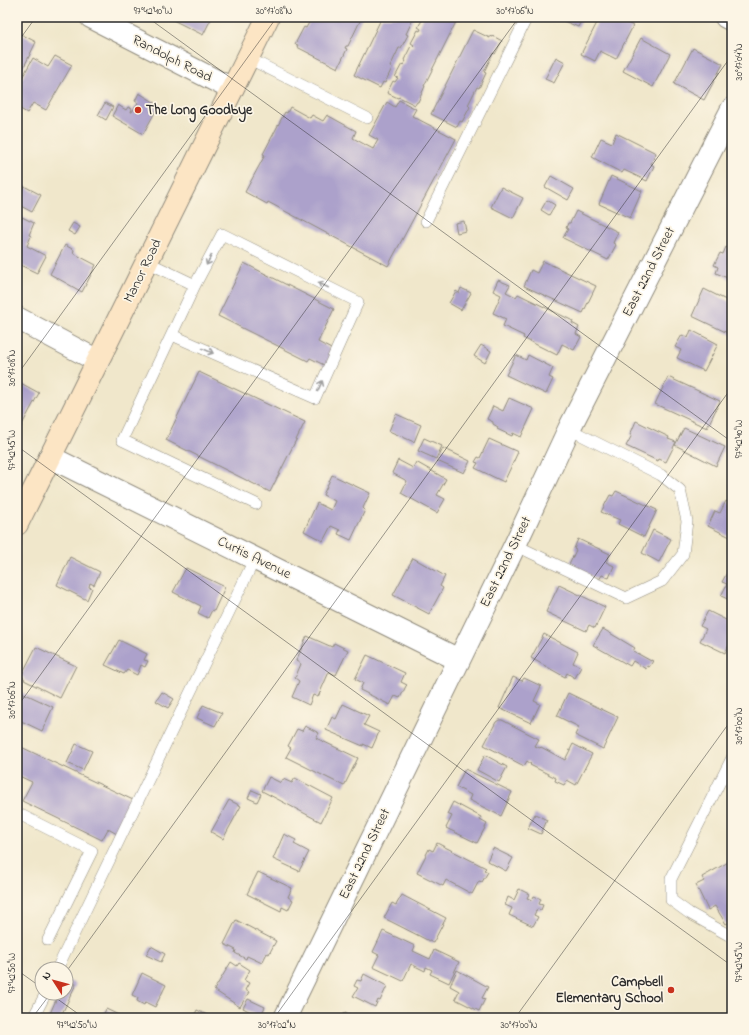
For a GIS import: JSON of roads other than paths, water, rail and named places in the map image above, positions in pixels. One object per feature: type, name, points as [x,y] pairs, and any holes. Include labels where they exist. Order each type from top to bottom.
[{"type":"main road","name":"Manor Road","points":[[17,524],[268,17]]},
{"type":"street","name":"Randolph Road","points":[[91,17],[232,89]]},
{"type":"street","points":[[726,17],[732,20]]},
{"type":"street","name":"East 22nd Street","points":[[285,1018],[515,545],[568,429],[732,109]]},
{"type":"street","points":[[17,318],[98,361]]},
{"type":"street","name":"Curtis Avenue","points":[[50,456],[459,660]]},
{"type":"lane","points":[[426,221],[527,17]]},
{"type":"lane","points":[[248,58],[367,118]]},
{"type":"lane","points":[[172,336],[315,398],[358,302],[222,234],[196,285],[122,440],[256,504]]},
{"type":"lane","points":[[147,262],[196,285]]},
{"type":"lane","points":[[515,545],[626,598],[662,581],[684,554],[687,521],[680,490],[661,475],[568,429]]},
{"type":"lane","points":[[61,961],[255,558]]},
{"type":"lane","points":[[732,758],[672,879],[671,900],[688,913],[732,937]]},
{"type":"lane","points":[[17,812],[92,851],[48,940]]},
{"type":"lane","points":[[34,1018],[42,1001]]},
{"type":"place","name":"The Long Goodbye","points":[[138,110]]},
{"type":"place","name":"Campbell Elementary School","points":[[671,990]]}]
